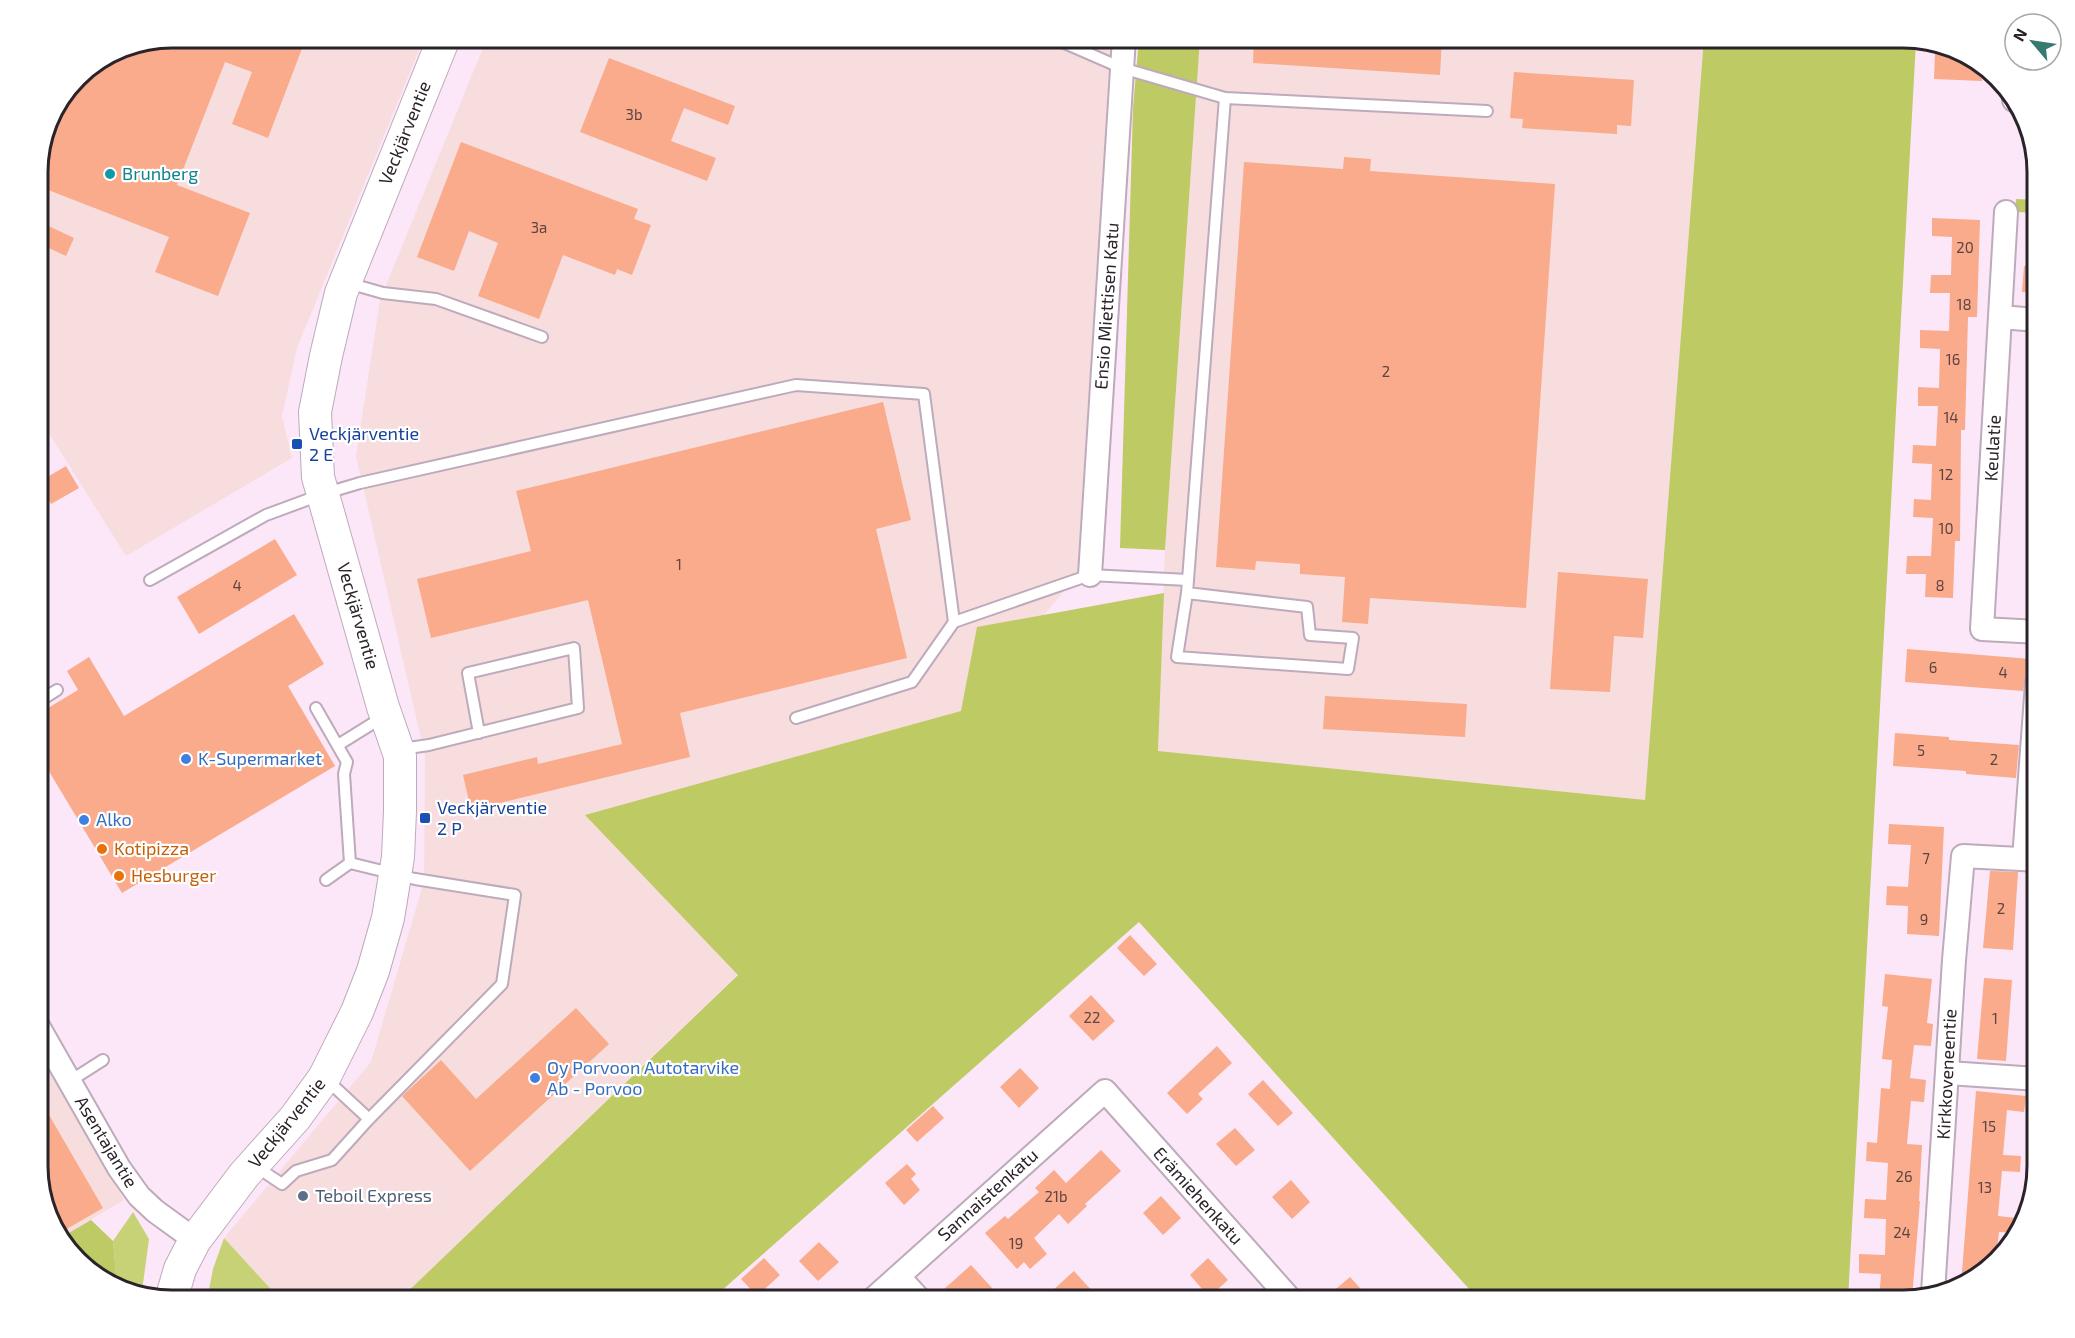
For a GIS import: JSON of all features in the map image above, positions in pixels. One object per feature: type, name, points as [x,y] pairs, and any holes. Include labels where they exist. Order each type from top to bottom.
[{"type":"main road","name":"Veckjärventie","points":[[154,1289],[157,1270],[187,1234],[210,1192],[250,1169],[295,1118],[324,1078],[374,972],[388,918],[396,874],[400,812],[400,756],[386,716],[318,477],[315,412],[326,356],[345,282],[440,48]]},
{"type":"main road","name":"Veckjärventie","points":[[174,1290],[187,1234]]},
{"type":"street","name":"Ensio Miettisen Katu","points":[[1090,576],[1123,48]]},
{"type":"street","name":"Keulatie","points":[[2006,212],[1982,629],[2027,631]]},
{"type":"street","points":[[2000,317],[2027,319]]},
{"type":"street","name":"Kirkkoveneentie","points":[[1933,1286],[1954,960],[1963,856],[2027,859]]},
{"type":"street","name":"Asentajantie","points":[[48,1043],[125,1177],[154,1211],[187,1234]]},
{"type":"street","points":[[1948,1073],[2027,1078]]},
{"type":"street","name":"Sannaistenkatu","points":[[884,1290],[1105,1091]]},
{"type":"street","name":"Erämiehenkatu","points":[[1105,1091],[1282,1290]]},
{"type":"street","points":[[899,1277],[911,1290]]},
{"type":"lane","points":[[1076,48],[1122,68],[1225,98],[1487,111]]},
{"type":"lane","points":[[1187,593],[1307,607],[1310,635],[1353,638],[1348,669],[1177,657],[1187,593],[1225,98]]},
{"type":"lane","points":[[345,282],[383,293],[436,299],[542,337]]},
{"type":"lane","points":[[150,580],[266,515],[323,494],[360,483],[796,385],[924,394],[954,622]]},
{"type":"lane","points":[[796,718],[912,682],[954,622],[1090,576],[1188,580]]},
{"type":"lane","points":[[397,750],[429,745],[479,733],[578,708],[574,648],[468,673],[479,733]]},
{"type":"lane","points":[[48,696],[57,690]]},
{"type":"lane","points":[[316,708],[347,762],[344,774],[350,863]]},
{"type":"lane","points":[[338,745],[386,716]]},
{"type":"lane","points":[[250,1169],[267,1174],[282,1184],[296,1172],[332,1160],[369,1119],[502,984],[515,895],[415,879],[350,863],[326,880]]},
{"type":"lane","points":[[70,1080],[103,1060]]},
{"type":"lane","points":[[324,1078],[369,1119]]},
{"type":"shaded area","points":[[172,48],[420,48],[297,348],[282,416],[292,458],[126,556],[48,432],[48,164],[52,140],[69,103],[84,84],[103,69],[125,57],[148,50]]},
{"type":"shaded area","points":[[483,48],[1110,48],[1077,576],[738,974],[409,1290],[272,1290],[224,1238],[371,1062],[424,881],[425,756],[356,456],[380,300]]},
{"type":"shaded area","points":[[1199,48],[1703,48],[1645,801],[1158,751],[1165,550]]},
{"type":"shaded area","points":[[48,1067],[124,1200],[68,1233],[65,1228],[52,1198],[48,1174]]},
{"type":"green space","points":[[1138,48],[1199,48],[1165,550],[1120,548],[1133,108]]},
{"type":"green space","points":[[1703,48],[1916,49],[1849,1290],[1470,1290],[1139,922],[722,1290],[409,1290],[738,975],[585,815],[961,711],[977,627],[1164,593],[1158,751],[1645,800]]},
{"type":"green space","points":[[2016,199],[2027,200],[2027,213],[2015,212]]},
{"type":"green space","points":[[133,1212],[149,1239],[143,1286],[116,1277],[113,1241]]},
{"type":"green space","points":[[91,1220],[113,1241],[116,1277],[90,1259],[69,1233]]},
{"type":"green space","points":[[224,1238],[272,1290],[209,1290],[213,1269]]},
{"type":"building","name":"Brunberg","points":[[302,48],[268,138],[232,124],[252,72],[225,62],[177,185],[250,213],[218,296],[155,272],[169,237],[48,190],[48,164],[52,140],[69,103],[84,84],[103,69],[125,57],[148,50]]},
{"type":"building","points":[[1254,48],[1441,48],[1440,75],[1253,63]]},
{"type":"building","points":[[1935,53],[1958,61],[1982,77],[1982,81],[1934,79]]},
{"type":"building","points":[[609,58],[735,106],[728,125],[684,108],[671,141],[716,158],[707,181],[580,132]]},
{"type":"building","points":[[1514,72],[1634,80],[1631,126],[1617,125],[1617,134],[1522,128],[1523,119],[1510,118]]},
{"type":"building","points":[[461,142],[638,209],[634,219],[651,225],[632,275],[617,269],[615,275],[563,255],[539,319],[478,296],[498,243],[469,231],[454,271],[417,257]]},
{"type":"building","points":[[1344,157],[1371,159],[1370,171],[1555,184],[1526,608],[1370,598],[1368,624],[1342,622],[1345,577],[1300,574],[1300,564],[1256,561],[1255,570],[1216,567],[1244,162],[1343,169]]},
{"type":"building","points":[[1932,218],[1980,220],[1977,317],[1968,317],[1965,430],[1961,430],[1960,541],[1955,541],[1953,598],[1925,597],[1926,574],[1906,574],[1907,556],[1931,556],[1933,518],[1913,517],[1914,499],[1931,500],[1932,464],[1912,463],[1913,445],[1936,446],[1938,406],[1918,406],[1918,387],[1939,388],[1940,349],[1920,348],[1920,330],[1949,331],[1950,293],[1930,293],[1931,275],[1951,275],[1952,237],[1932,236]]},
{"type":"building","points":[[48,226],[74,238],[66,256],[48,248]]},
{"type":"building","points":[[2024,266],[2027,266],[2027,292],[2022,292]]},
{"type":"building","points":[[883,402],[911,520],[876,529],[907,658],[680,713],[690,757],[471,810],[463,775],[537,757],[538,764],[622,744],[588,600],[431,638],[417,579],[531,551],[516,491]]},
{"type":"building","points":[[66,466],[79,488],[51,504],[48,498],[48,477]]},
{"type":"building","points":[[275,539],[297,575],[199,634],[177,597]]},
{"type":"building","points":[[1558,572],[1648,579],[1643,638],[1614,636],[1610,692],[1550,689]]},
{"type":"building","name":"K-Supermarket","points":[[294,614],[324,664],[288,686],[335,766],[122,893],[48,770],[48,708],[78,690],[67,671],[89,657],[124,716]]},
{"type":"building","points":[[1907,649],[2027,659],[2027,675],[2023,691],[1905,682]]},
{"type":"building","points":[[1325,696],[1467,704],[1465,737],[1323,729]]},
{"type":"building","points":[[1895,733],[2019,745],[2016,778],[1966,774],[1966,771],[1893,766]]},
{"type":"building","points":[[1889,824],[1944,827],[1939,936],[1907,934],[1908,906],[1886,905],[1887,886],[1908,887],[1911,845],[1888,844]]},
{"type":"building","points":[[1990,871],[2018,872],[2013,950],[1983,948]]},
{"type":"building","points":[[1130,935],[1157,964],[1144,976],[1117,948]]},
{"type":"building","points":[[1885,974],[1932,979],[1927,1023],[1933,1024],[1931,1046],[1914,1045],[1910,1078],[1926,1080],[1924,1102],[1911,1101],[1907,1144],[1922,1145],[1913,1289],[1880,1290],[1881,1274],[1859,1273],[1859,1254],[1885,1255],[1886,1219],[1864,1218],[1865,1199],[1886,1200],[1888,1163],[1866,1161],[1867,1142],[1877,1143],[1881,1088],[1890,1089],[1892,1060],[1882,1059],[1888,1007],[1882,1006]]},
{"type":"building","points":[[1984,978],[2012,980],[2006,1061],[1977,1059]]},
{"type":"building","points":[[1091,995],[1115,1021],[1093,1041],[1069,1016]]},
{"type":"building","name":"Oy Porvoon Autotarvike Ab - Porvoo","points":[[576,1008],[609,1044],[470,1171],[402,1096],[441,1060],[476,1099]]},
{"type":"building","points":[[1217,1046],[1232,1063],[1198,1094],[1203,1099],[1187,1114],[1167,1093]]},
{"type":"building","points":[[1020,1068],[1039,1088],[1019,1108],[1000,1087]]},
{"type":"building","points":[[1263,1080],[1293,1113],[1278,1126],[1248,1094]]},
{"type":"building","points":[[1976,1091],[2026,1096],[2024,1112],[2007,1110],[2003,1155],[2021,1156],[2020,1172],[2002,1171],[1998,1216],[2015,1218],[2007,1232],[1999,1232],[1996,1248],[1985,1259],[1962,1275]]},
{"type":"building","points":[[933,1106],[944,1118],[917,1142],[906,1130]]},
{"type":"building","points":[[48,1113],[103,1208],[65,1228],[57,1213],[49,1182]]},
{"type":"building","points":[[1235,1128],[1255,1150],[1236,1166],[1216,1144]]},
{"type":"building","points":[[1101,1150],[1121,1171],[1085,1204],[1087,1206],[1068,1224],[1059,1214],[1034,1238],[1047,1254],[1030,1269],[1024,1262],[1017,1269],[985,1233],[1005,1216],[1008,1219],[1039,1192],[1035,1188],[1054,1170],[1066,1183]]},
{"type":"building","points":[[907,1164],[916,1174],[911,1179],[920,1190],[904,1205],[885,1183]]},
{"type":"building","points":[[1291,1180],[1310,1202],[1292,1219],[1272,1197]]},
{"type":"building","points":[[1161,1196],[1181,1218],[1163,1235],[1143,1213]]},
{"type":"building","points":[[819,1242],[839,1262],[818,1281],[799,1261]]},
{"type":"building","points":[[764,1258],[780,1275],[764,1290],[751,1290],[741,1279]]},
{"type":"building","points":[[1208,1258],[1228,1280],[1217,1290],[1203,1290],[1190,1275]]},
{"type":"building","points":[[971,1265],[993,1289],[992,1290],[943,1290]]},
{"type":"building","points":[[1074,1271],[1091,1290],[1053,1290]]},
{"type":"building","points":[[1350,1277],[1362,1290],[1335,1290]]},
{"type":"place","name":"Brunberg","points":[[110,174]]},
{"type":"place","name":"Veckjärventie 2 E","points":[[297,444]]},
{"type":"place","name":"K-Supermarket","points":[[186,759]]},
{"type":"place","name":"Veckjärventie 2 P","points":[[425,818]]},
{"type":"place","name":"Alko","points":[[84,820]]},
{"type":"place","name":"Kotipizza","points":[[102,849]]},
{"type":"place","name":"Hesburger","points":[[119,876]]},
{"type":"place","name":"Oy Porvoon Autotarvike Ab - Porvoo","points":[[535,1078]]},
{"type":"place","name":"Teboil Express","points":[[303,1196]]}]
